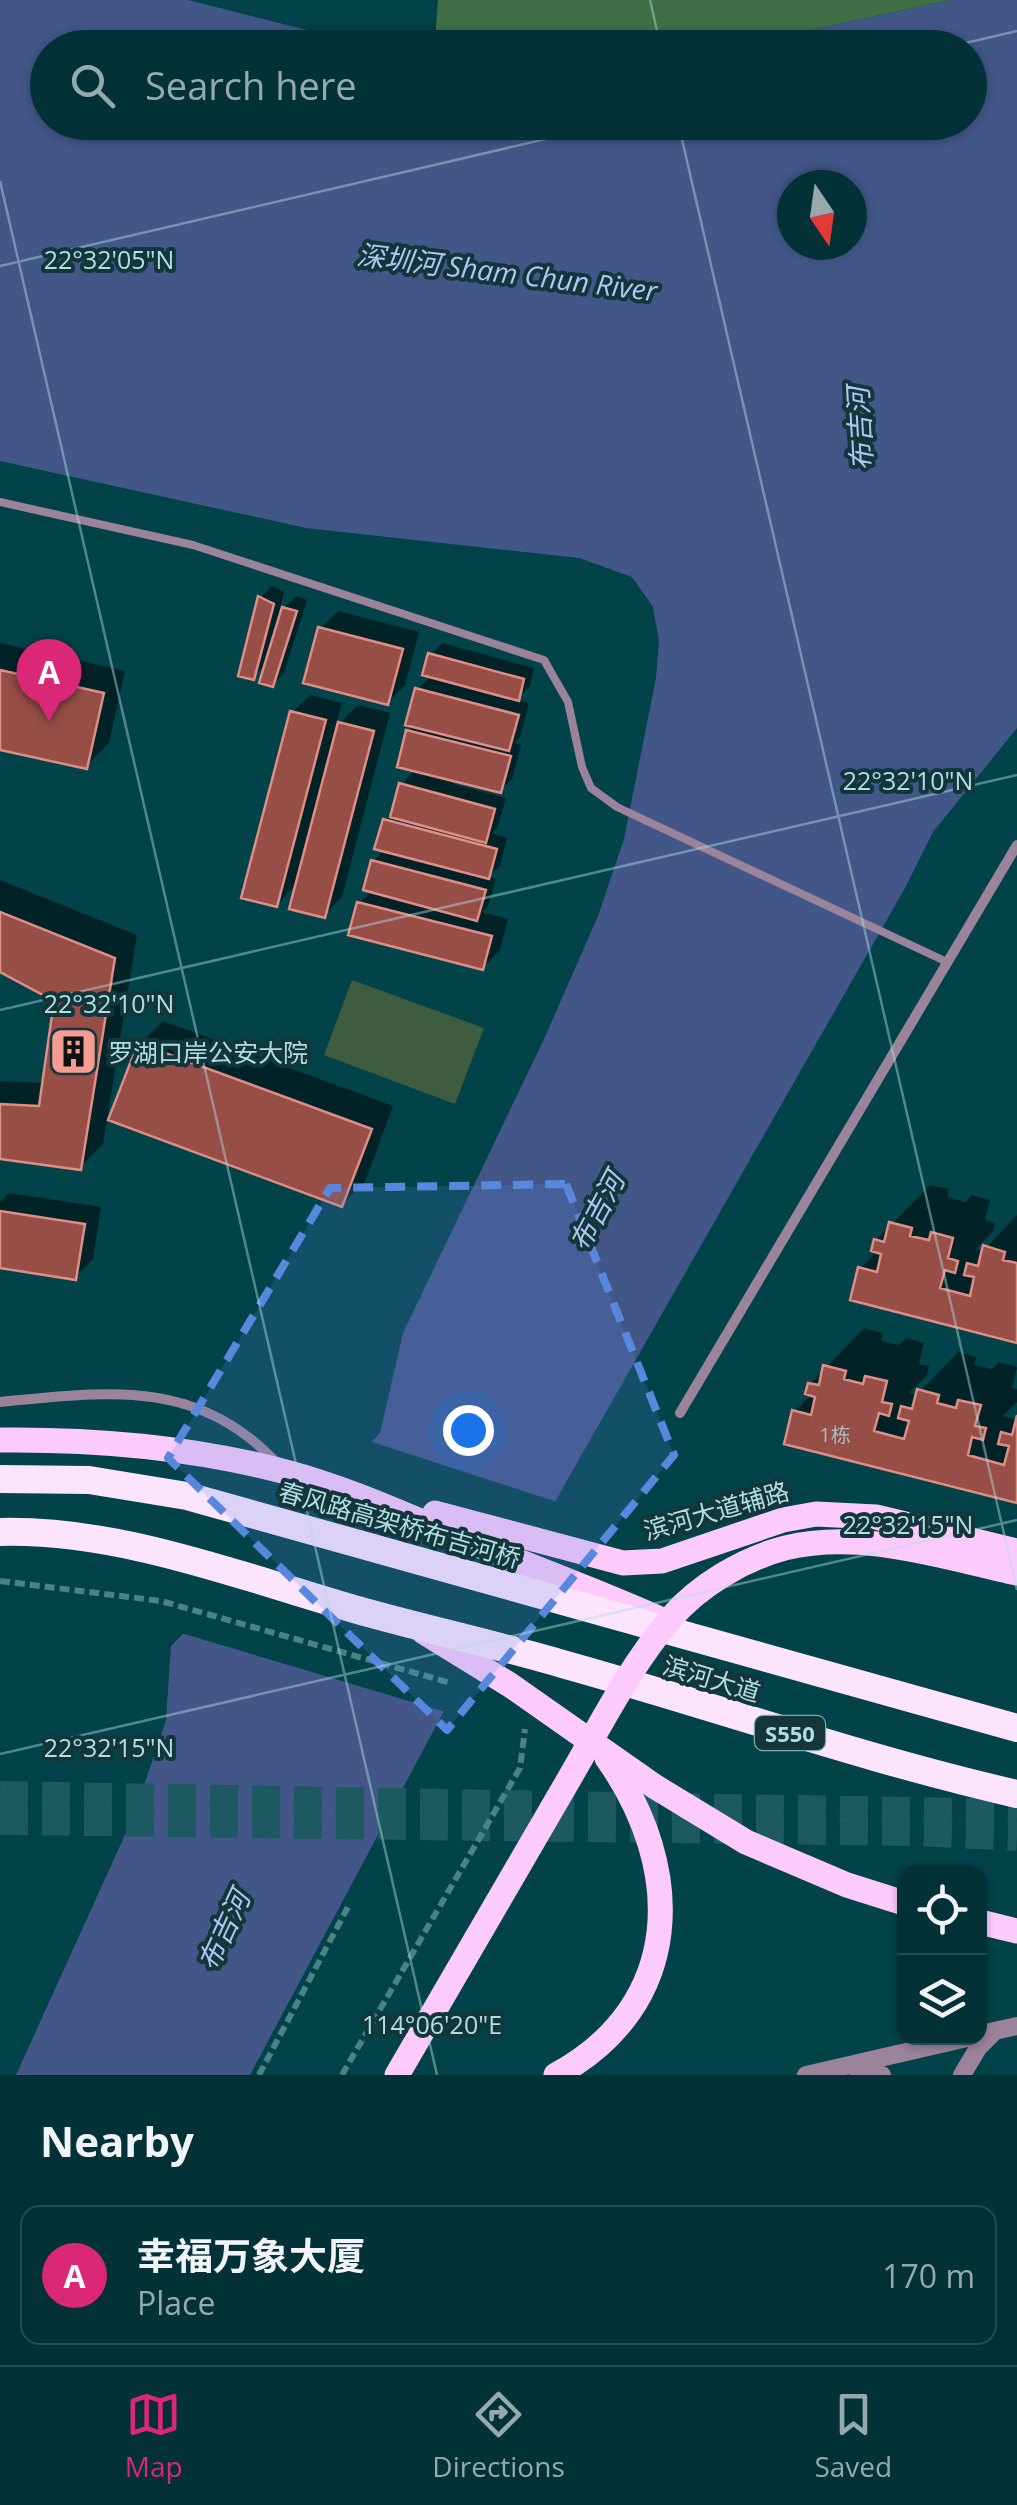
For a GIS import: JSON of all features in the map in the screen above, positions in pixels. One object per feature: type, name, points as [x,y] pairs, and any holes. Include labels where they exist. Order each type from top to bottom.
[{"type":"highway","name":"春风路高架桥布吉河桥","points":[[0,1480],[89,1480],[188,1496],[600,1602]]},
{"type":"highway","name":"S550","points":[[0,1532],[86,1538],[184,1560],[415,1626]]},
{"type":"highway","name":"滨河大道","points":[[600,1602],[734,1651],[1017,1728]]},
{"type":"highway","name":"滨河大道","points":[[415,1626],[564,1664],[920,1772],[1017,1794]]},
{"type":"main road","points":[[0,1440],[86,1440],[186,1450],[288,1472],[600,1602]]},
{"type":"main road","name":"滨河大道辅路","points":[[317,1481],[623,1564],[662,1561],[783,1520],[816,1514],[876,1517],[1017,1551]]},
{"type":"main road","points":[[397,2075],[611,1708],[671,1618],[701,1590],[739,1566],[784,1549],[822,1542],[869,1542],[1017,1573]]},
{"type":"main road","points":[[415,1626],[540,1706],[654,1786],[746,1842],[897,1901]]},
{"type":"main road","points":[[540,1706],[603,1752],[614,1768],[647,1840],[660,1903],[654,1962],[636,2005],[606,2040],[556,2075]]},
{"type":"main road","points":[[987,1924],[1017,1930]]},
{"type":"street","points":[[680,1414],[1017,845]]},
{"type":"street","points":[[0,1402],[123,1393],[172,1400],[224,1419],[253,1439],[288,1472]]},
{"type":"street","points":[[987,2033],[1017,2026]]},
{"type":"street","points":[[806,2075],[936,2045]]},
{"type":"street","points":[[962,2075],[980,2045]]},
{"type":"street","points":[[846,2065],[882,2075]]},
{"type":"lane","points":[[0,502],[192,545],[544,660],[568,702],[582,767],[591,788],[617,807],[948,962]]},
{"type":"path","points":[[0,1581],[160,1602],[453,1684]]},
{"type":"path","points":[[342,2075],[520,1768],[525,1728],[512,1719]]},
{"type":"path","points":[[260,2075],[349,1905]]},
{"type":"highlighted area","points":[[566,1184],[674,1455],[447,1730],[168,1458],[330,1188]]},
{"type":"green space","points":[[438,0],[951,0],[811,30],[436,30]]},
{"type":"green space","points":[[352,980],[484,1028],[455,1104],[324,1055]]},
{"type":"water","points":[[0,0],[188,0],[307,30],[30,30],[30,140],[987,140],[987,30],[811,30],[951,0],[1017,0],[1017,728],[933,832],[905,888],[566,1482],[250,2075],[16,2075],[134,1815],[166,1720],[171,1646],[380,1433],[403,1333],[544,1039],[598,916],[624,839],[656,678],[659,641],[653,607],[632,577],[579,558],[306,528],[0,461]]},
{"type":"pier","points":[[366,1440],[560,1503],[449,1713],[178,1632]]},
{"type":"building","points":[[258,596],[274,604],[254,680],[238,676]]},
{"type":"building","points":[[282,607],[297,611],[273,687],[259,683]]},
{"type":"building","points":[[318,627],[403,649],[388,705],[303,683]]},
{"type":"building","points":[[428,653],[524,679],[519,701],[422,675]]},
{"type":"building","points":[[0,670],[104,693],[87,769],[0,750]]},
{"type":"building","points":[[415,688],[519,715],[509,751],[405,725]]},
{"type":"building","points":[[290,711],[326,720],[277,907],[241,898]]},
{"type":"building","points":[[338,722],[374,731],[325,918],[289,909]]},
{"type":"building","points":[[406,730],[511,756],[501,793],[397,767]]},
{"type":"building","points":[[399,783],[495,809],[486,843],[390,817]]},
{"type":"building","points":[[383,819],[497,849],[489,879],[374,849]]},
{"type":"building","points":[[371,860],[486,890],[477,921],[363,890]]},
{"type":"building","points":[[357,902],[492,936],[483,970],[348,935]]},
{"type":"building","name":"罗湖口岸公安大院","points":[[0,912],[115,958],[81,1170],[0,1159],[0,1104],[39,1106],[54,1001],[0,972]]},
{"type":"building","points":[[138,1043],[372,1129],[342,1207],[108,1120]]},
{"type":"building","points":[[0,1211],[85,1224],[76,1280],[0,1268]]},
{"type":"building","points":[[889,1222],[912,1228],[910,1236],[929,1240],[931,1232],[953,1238],[948,1258],[958,1261],[955,1273],[945,1270],[940,1288],[970,1296],[974,1277],[964,1275],[967,1263],[978,1266],[983,1245],[1005,1252],[1003,1260],[1017,1263],[1017,1343],[850,1300],[858,1267],[877,1272],[881,1254],[871,1251],[874,1239],[884,1242]]},
{"type":"building","points":[[823,1365],[846,1371],[844,1379],[863,1384],[865,1376],[887,1381],[882,1402],[892,1404],[889,1416],[879,1413],[874,1431],[904,1439],[909,1421],[898,1418],[901,1406],[912,1409],[917,1389],[939,1395],[937,1403],[956,1408],[958,1400],[981,1405],[975,1426],[986,1428],[983,1440],[972,1437],[968,1455],[1004,1465],[1009,1446],[998,1444],[1001,1432],[1012,1435],[1017,1415],[1017,1503],[784,1444],[792,1410],[811,1415],[815,1397],[805,1394],[808,1383],[819,1385]]},
{"type":"tunnel","points":[[0,1795],[1017,1813]]},
{"type":"tunnel","points":[[0,1821],[915,1832],[1017,1837]]},
{"type":"place","name":"幸福万象大厦","points":[[49,721]]},
{"type":"place","name":"罗湖口岸公安大院","points":[[73,1052]]},
{"type":"water label","name":"深圳河 Sham Chun River","points":[[507,272]]},
{"type":"water label","name":"布吉河","points":[[859,429]]},
{"type":"water label","name":"布吉河","points":[[596,1211]]},
{"type":"water label","name":"布吉河","points":[[223,1930]]}]
